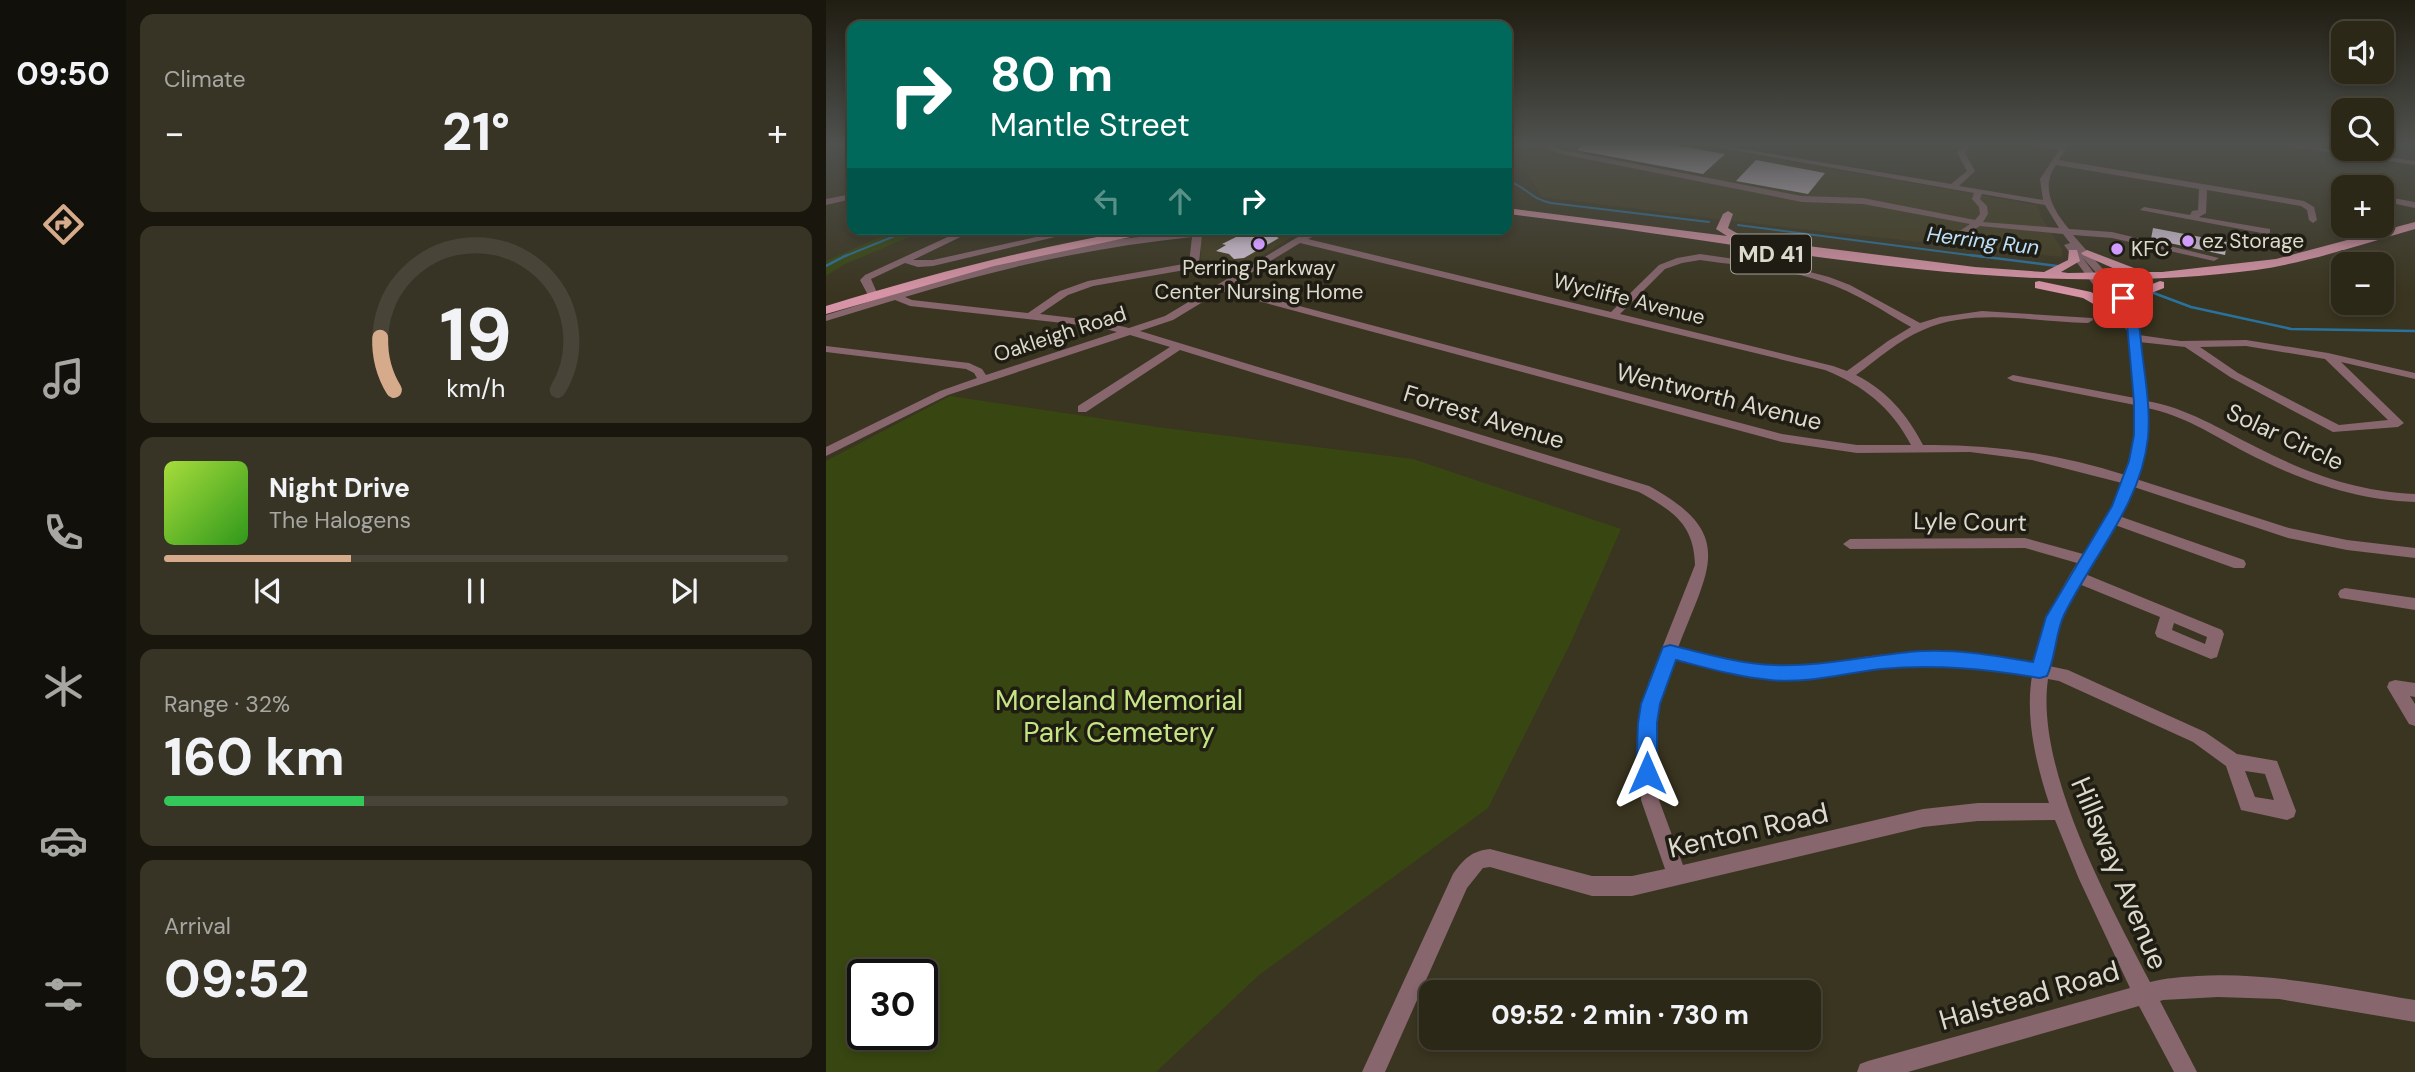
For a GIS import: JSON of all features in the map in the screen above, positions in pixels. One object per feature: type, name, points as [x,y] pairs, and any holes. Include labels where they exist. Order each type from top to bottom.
[{"type":"main road","name":"MD 41","points":[[1512,212],[2035,279]]},
{"type":"main road","points":[[1728,214],[1722,226],[1725,232],[1771,245]]},
{"type":"main road","name":"MD 41","points":[[1512,220],[1908,272],[2103,281],[2270,275],[2342,259],[2415,237]]},
{"type":"main road","name":"MD 41","points":[[2161,280],[2312,256],[2415,225]]},
{"type":"main road","points":[[826,310],[871,291],[1015,249],[1085,235]]},
{"type":"main road","points":[[826,301],[1020,256],[1131,235]]},
{"type":"main road","points":[[2035,279],[2064,268],[2074,261],[2073,252]]},
{"type":"main road","points":[[2087,253],[2122,269],[2161,280]]},
{"type":"main road","points":[[2035,279],[2075,291],[2116,311]]},
{"type":"main road","points":[[2130,311],[2136,295],[2161,280]]},
{"type":"street","points":[[1774,193],[1863,201],[1976,225],[2024,232],[2064,231],[2112,235],[2214,258]]},
{"type":"street","points":[[1951,241],[1976,225],[1985,210],[1976,199],[1979,193]]},
{"type":"street","points":[[1985,193],[2047,203]]},
{"type":"street","points":[[2046,193],[2047,203],[2064,231],[2087,253],[2103,281]]},
{"type":"street","points":[[2198,216],[2202,193]]},
{"type":"street","points":[[2239,193],[2304,204],[2311,209],[2313,220]]},
{"type":"street","points":[[826,202],[847,199]]},
{"type":"street","points":[[2394,202],[2415,205]]},
{"type":"street","points":[[2144,210],[2198,216],[2267,231]]},
{"type":"street","name":"Hillsway Avenue","points":[[2064,231],[2073,252],[2130,311],[2141,402],[2140,444],[2130,482],[2113,519],[2054,617],[2040,671],[2041,733],[2048,773],[2060,811],[2092,887],[2143,993],[2186,1072]]},
{"type":"street","points":[[871,291],[865,280],[868,276],[959,235]]},
{"type":"street","points":[[903,260],[918,264],[933,263],[1057,235]]},
{"type":"street","points":[[826,318],[895,296],[1028,261],[1167,235]]},
{"type":"street","points":[[1194,264],[1197,235]]},
{"type":"street","name":"Oakleigh Road","points":[[826,452],[932,398],[982,379],[1132,332],[1177,314],[1248,272],[1302,235]]},
{"type":"street","name":"Wycliffe Avenue","points":[[1313,235],[1614,315],[1788,357],[1848,376],[1891,403],[1902,416],[1919,448]]},
{"type":"street","points":[[1614,315],[1662,267],[1680,260],[1700,257],[1791,270],[1826,279],[1919,327]]},
{"type":"street","points":[[1031,316],[1078,286],[1194,264],[1217,265],[1248,272]]},
{"type":"street","name":"Hillsway Avenue","points":[[2103,281],[2116,311],[2133,335]]},
{"type":"street","name":"Wentworth Avenue","points":[[1222,288],[1782,438],[1857,449],[1970,448],[2012,453],[2072,465],[2288,533],[2347,545],[2415,553]]},
{"type":"street","name":"Forrest Avenue","points":[[895,296],[910,303],[1098,324],[1132,332],[1644,489],[1669,502],[1692,521],[1703,554],[1702,565],[1650,704],[1647,723],[1650,800],[1677,876]]},
{"type":"street","points":[[1848,376],[1919,327],[1954,318],[1987,314],[2088,320]]},
{"type":"street","points":[[2133,335],[2188,344],[2234,342],[2328,356],[2415,376]]},
{"type":"street","points":[[2188,344],[2234,375],[2337,429],[2398,423],[2328,356]]},
{"type":"street","points":[[1082,409],[1178,347]]},
{"type":"street","points":[[829,351],[969,366],[978,371],[982,379]]},
{"type":"street","name":"Solar Circle","points":[[2013,378],[2141,402],[2179,412],[2320,483],[2363,493],[2415,498]]},
{"type":"street","points":[[2113,519],[2239,564]]},
{"type":"street","name":"Lyle Court","points":[[1850,544],[2025,543],[2087,561]]},
{"type":"street","points":[[2077,577],[2169,614]]},
{"type":"street","points":[[2346,594],[2415,604]]},
{"type":"street","points":[[1670,652],[1771,673],[1811,673],[1877,662],[1926,658],[1979,660],[2040,671],[2062,676],[2199,737],[2233,761]]},
{"type":"street","points":[[2415,690],[2395,687],[2415,719]]},
{"type":"street","name":"Kenton Road","points":[[1377,1071],[1461,881],[1472,864],[1480,859],[1490,858],[1592,886],[1632,886],[1923,818],[1989,812],[2060,811]]},
{"type":"street","name":"Halstead Road","points":[[1868,1072],[2143,993],[2190,987],[2259,986],[2415,1011]]},
{"type":"shaded area","points":[[1539,193],[1968,193],[2037,205],[2041,217],[2062,249],[2062,257],[1809,230],[1542,197]]},
{"type":"shaded area","points":[[1201,235],[1294,235],[1246,266],[1201,259]]},
{"type":"green space","points":[[884,235],[914,235],[843,265],[826,276],[826,261]]},
{"type":"green space","name":"Moreland Memorial Park Cemetery","points":[[950,396],[1164,428],[1413,459],[1621,529],[1571,642],[1488,808],[1259,975],[1156,1072],[826,1072],[826,461]]},
{"type":"building","name":"ez Storage","points":[[2153,228],[2227,242],[2225,255],[2151,239]]},
{"type":"building","name":"Perring Parkway Center Nursing Home","points":[[1272,235],[1279,238],[1244,258],[1234,259],[1229,254],[1216,251],[1226,245],[1222,244],[1236,237],[1230,236]]},
{"type":"waterway","name":"Herring Run","points":[[1530,193],[1551,203],[1709,222]]},
{"type":"waterway","name":"Herring Run","points":[[1738,225],[1984,257]]},
{"type":"waterway","name":"Herring Run","points":[[844,257],[897,235]]},
{"type":"waterway","name":"Herring Run","points":[[1970,255],[2057,266]]},
{"type":"waterway","name":"Herring Run","points":[[826,266],[844,257]]},
{"type":"waterway","name":"Herring Run","points":[[2151,292],[2191,307],[2291,329],[2415,331]]},
{"type":"place","name":"ez Storage","points":[[2188,241]]},
{"type":"place","name":"Perring Parkway Center Nursing Home","points":[[1259,244]]},
{"type":"place","name":"KFC","points":[[2117,249]]},
{"type":"route","points":[[1647,773],[1646,740],[1650,704],[1670,652],[1771,673],[1811,673],[1877,662],[1926,658],[1979,660],[2040,671],[2054,617],[2120,506],[2137,461],[2141,435],[2141,402],[2133,324],[2123,298]]}]
